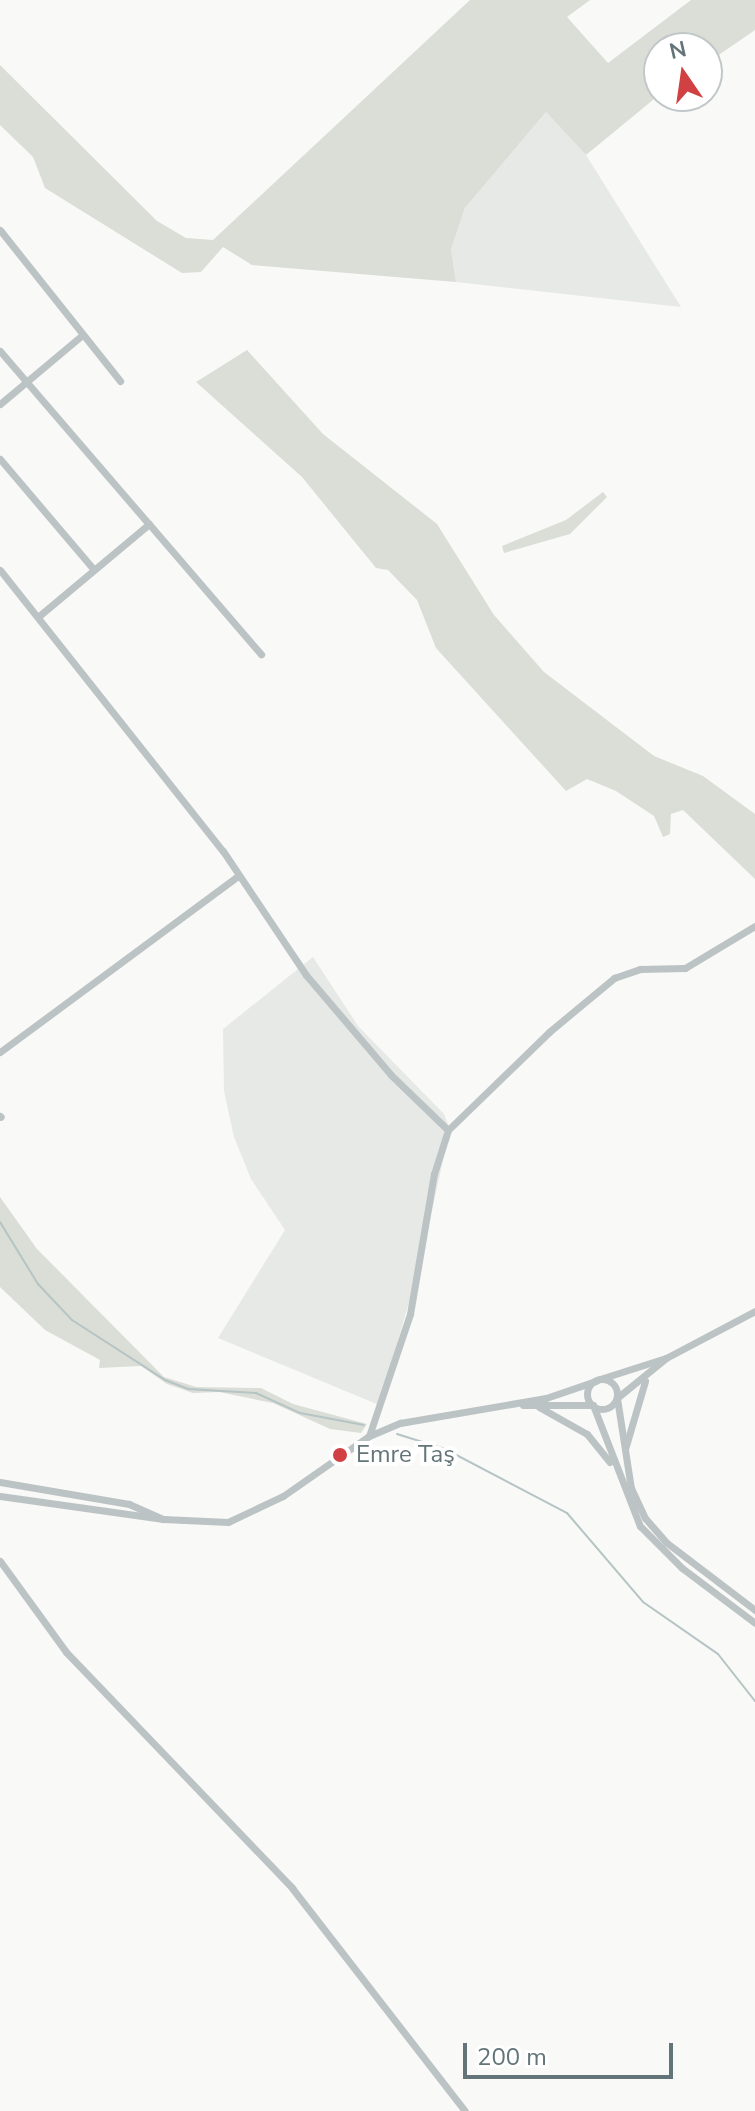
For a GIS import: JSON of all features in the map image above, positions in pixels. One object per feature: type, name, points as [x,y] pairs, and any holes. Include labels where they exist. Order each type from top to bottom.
[{"type":"street","points":[[0,230],[81,336],[120,381]]},
{"type":"street","points":[[0,404],[81,336]]},
{"type":"street","points":[[0,351],[261,654]]},
{"type":"street","points":[[0,459],[94,570]]},
{"type":"street","points":[[39,616],[149,524]]},
{"type":"street","points":[[0,570],[239,875],[306,975],[391,1075],[448,1130]]},
{"type":"street","points":[[0,1052],[239,875]]},
{"type":"street","points":[[369,1436],[410,1314],[434,1174],[448,1130],[549,1032],[614,978],[640,969],[685,968],[755,926]]},
{"type":"street","points":[[0,1496],[212,1524],[253,1513],[369,1436],[400,1423],[546,1398],[666,1358],[755,1311]]},
{"type":"street","points":[[497,1404],[593,1405],[607,1408],[666,1358]]},
{"type":"street","points":[[623,1455],[632,1410],[646,1378]]},
{"type":"street","points":[[598,1380],[613,1384],[623,1455],[645,1518],[667,1543],[755,1610]]},
{"type":"street","points":[[598,1380],[588,1392],[633,1514],[658,1547],[755,1623]]},
{"type":"street","points":[[533,1405],[587,1434],[614,1469]]},
{"type":"street","points":[[0,1482],[129,1504],[163,1519]]},
{"type":"street","points":[[0,1561],[66,1652],[292,1888],[465,2111]]},
{"type":"shaded area","points":[[470,0],[590,0],[567,17],[608,63],[643,36],[643,108],[586,155],[546,112],[465,208],[451,249],[456,282],[252,265],[223,247],[201,272],[182,273],[45,188],[33,157],[0,125],[0,65],[157,221],[186,238],[213,240]]},
{"type":"shaded area","points":[[691,0],[755,0],[755,30],[723,52],[723,32],[649,32]]},
{"type":"shaded area","points":[[546,112],[586,155],[681,307],[456,282],[451,249],[465,208]]},
{"type":"shaded area","points":[[247,350],[323,434],[437,524],[494,615],[544,672],[654,756],[703,776],[755,814],[755,879],[683,810],[671,814],[670,834],[663,837],[654,816],[616,791],[587,779],[566,791],[436,648],[417,600],[388,570],[376,568],[302,477],[196,382]]},
{"type":"shaded area","points":[[603,492],[607,497],[570,534],[504,553],[502,546],[566,520]]},
{"type":"shaded area","points":[[313,957],[358,1026],[444,1114],[450,1129],[420,1265],[379,1405],[218,1338],[285,1230],[251,1179],[234,1137],[224,1091],[223,1029]]},
{"type":"shaded area","points":[[0,1197],[37,1249],[164,1377],[196,1387],[261,1388],[293,1404],[367,1424],[361,1433],[330,1429],[273,1403],[219,1392],[193,1393],[167,1384],[141,1366],[99,1368],[100,1360],[45,1330],[0,1287]]},
{"type":"waterway","points":[[0,1222],[38,1284],[72,1320],[165,1380],[188,1389],[256,1393],[300,1413],[364,1425]]},
{"type":"waterway","points":[[397,1434],[445,1449],[567,1513],[643,1602],[718,1654],[755,1701]]},
{"type":"place","name":"Emre Taş","points":[[340,1455]]}]
